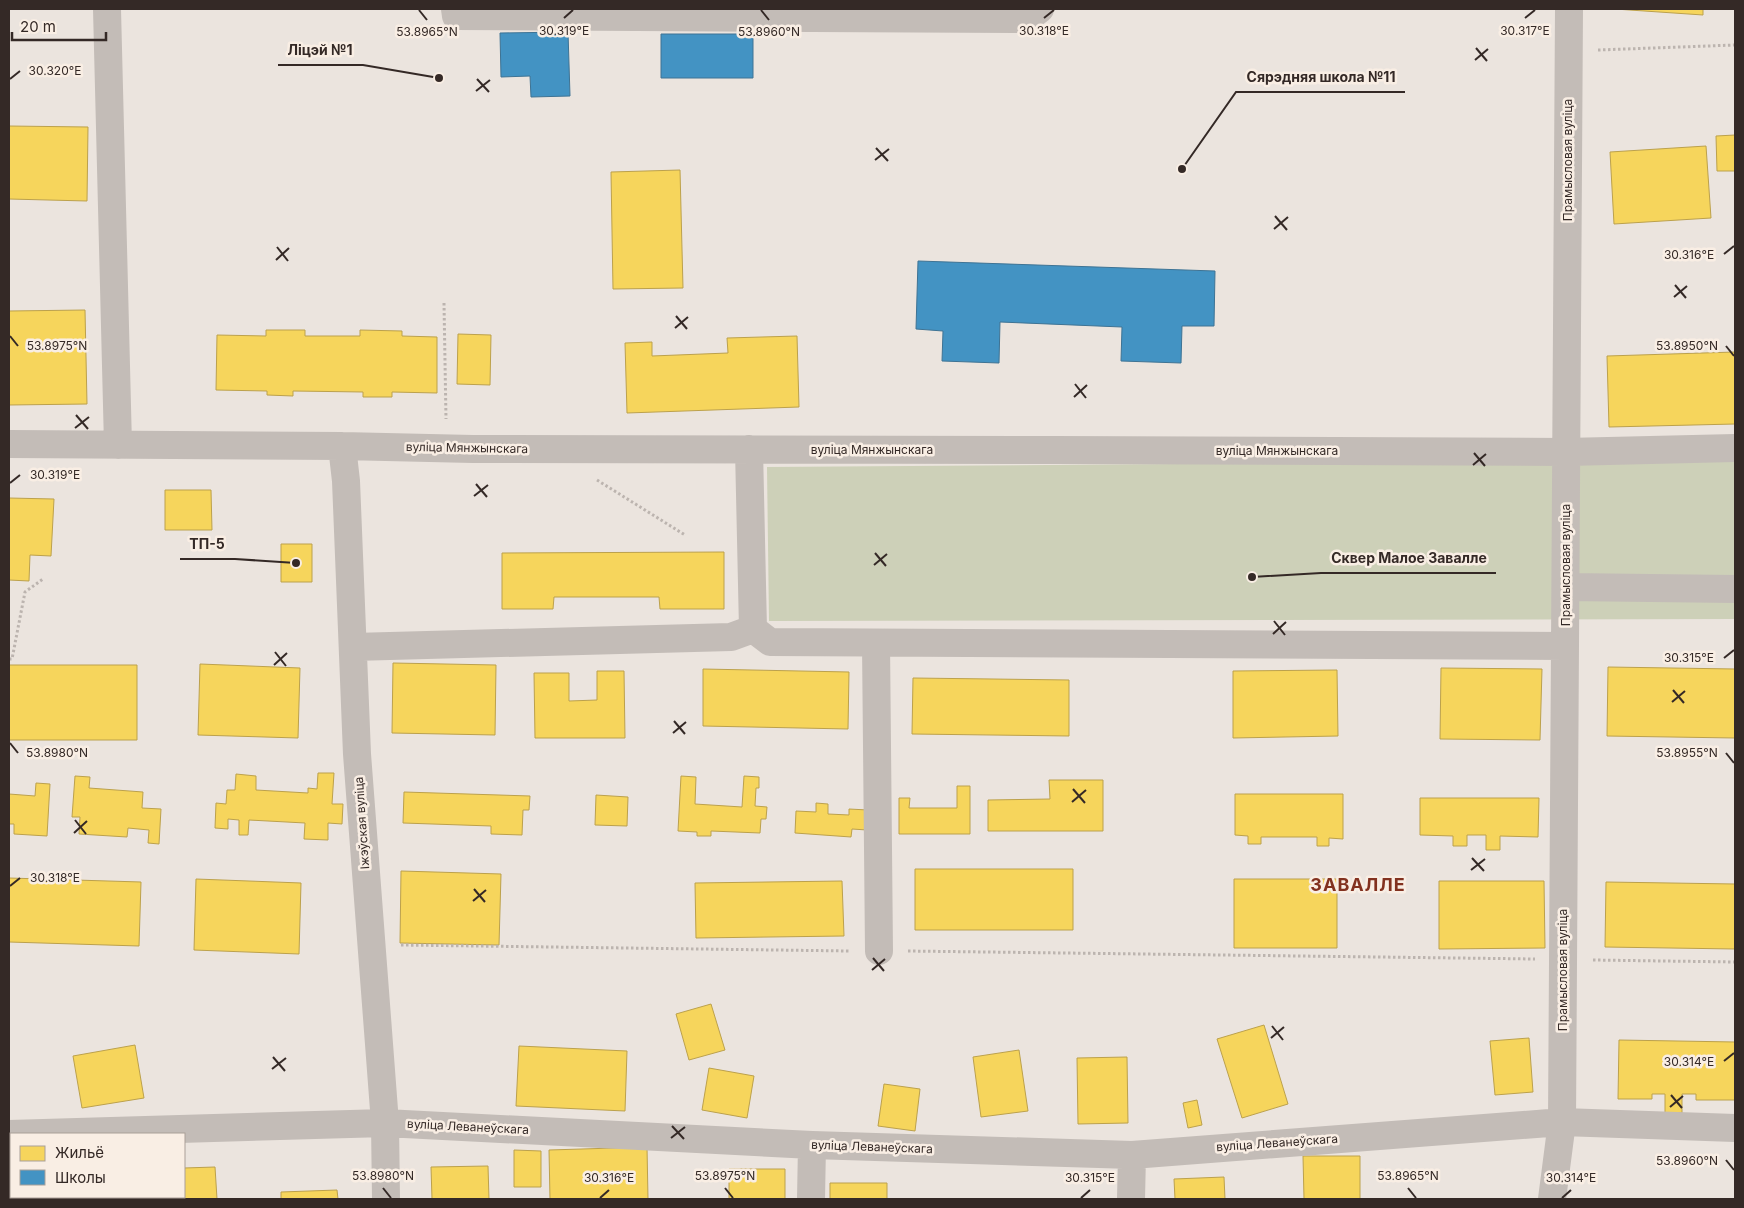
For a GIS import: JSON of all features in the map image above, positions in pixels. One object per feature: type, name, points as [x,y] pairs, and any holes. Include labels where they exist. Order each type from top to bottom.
[{"type":"street","points":[[107,9],[118,445]]},
{"type":"street","points":[[455,9],[456,16],[731,13],[1015,19],[1040,9]]},
{"type":"street","name":"Прамысловая вуліца","points":[[1552,1199],[1562,1122],[1569,9]]},
{"type":"street","name":"вуліца Мянжынскага","points":[[9,444],[342,446],[472,449],[1566,452],[1735,448]]},
{"type":"street","name":"Іжэўская вуліца","points":[[342,446],[346,481],[357,754],[385,1123],[386,1199]]},
{"type":"street","points":[[749,450],[753,629]]},
{"type":"street","points":[[1566,587],[1735,589]]},
{"type":"street","points":[[353,647],[731,638],[753,629]]},
{"type":"street","points":[[753,629],[770,642],[1565,646]]},
{"type":"street","points":[[876,643],[879,951]]},
{"type":"street","name":"вуліца Леванеўскага","points":[[43,1133],[385,1123],[812,1145],[1132,1155],[1562,1122],[1735,1128]]},
{"type":"street","points":[[811,1199],[812,1145]]},
{"type":"street","points":[[1131,1199],[1132,1155]]},
{"type":"path","points":[[1569,52],[1735,45]]},
{"type":"path","points":[[444,303],[446,428]]},
{"type":"path","points":[[592,478],[685,535]]},
{"type":"path","points":[[9,659],[12,659],[25,592],[43,579]]},
{"type":"path","points":[[372,945],[1735,962]]},
{"type":"green space","points":[[1735,460],[1735,619],[769,621],[767,467]]},
{"type":"building: Жильё","points":[[1615,9],[1703,9],[1703,15]]},
{"type":"building: Жильё","points":[[9,126],[88,127],[87,201],[9,199]]},
{"type":"building: Жильё","points":[[1735,135],[1735,171],[1717,171],[1716,136]]},
{"type":"building: Жильё","points":[[1706,146],[1711,218],[1614,224],[1610,152]]},
{"type":"building: Жильё","points":[[680,170],[683,288],[613,289],[611,172]]},
{"type":"building: Жильё","points":[[85,310],[87,404],[9,405],[9,311]]},
{"type":"building: Жильё","points":[[266,330],[305,330],[305,336],[360,336],[360,330],[402,331],[402,336],[437,337],[437,393],[392,392],[392,397],[363,397],[363,392],[293,391],[293,396],[267,395],[267,391],[216,390],[217,335],[266,336]]},
{"type":"building: Жильё","points":[[458,334],[491,335],[490,385],[457,384]]},
{"type":"building: Жильё","points":[[797,336],[799,407],[627,413],[625,343],[652,342],[652,356],[728,353],[727,338]]},
{"type":"building: Жильё","points":[[1735,352],[1735,424],[1609,427],[1607,356]]},
{"type":"building: Жильё","points":[[165,490],[211,490],[212,530],[165,530]]},
{"type":"building: Жильё","points":[[9,498],[54,499],[51,556],[30,555],[29,581],[9,580]]},
{"type":"building: Жильё","points":[[281,544],[312,544],[312,582],[281,582]]},
{"type":"building: Жильё","points":[[724,552],[724,609],[660,609],[659,597],[554,597],[553,609],[502,609],[502,553]]},
{"type":"building: Жильё","points":[[393,663],[496,665],[495,735],[392,733]]},
{"type":"building: Жильё","points":[[200,664],[300,668],[298,738],[198,735]]},
{"type":"building: Жильё","points":[[9,665],[137,665],[137,740],[9,740]]},
{"type":"building: Жильё","points":[[1608,667],[1735,669],[1735,738],[1607,736]]},
{"type":"building: Жильё","points":[[1441,668],[1542,669],[1540,740],[1440,739]]},
{"type":"building: Жильё","points":[[703,669],[849,672],[848,729],[703,726]]},
{"type":"building: Жильё","points":[[1337,670],[1338,736],[1233,738],[1233,671]]},
{"type":"building: Жильё","points":[[597,671],[624,671],[625,738],[535,738],[534,673],[569,673],[569,701],[597,700]]},
{"type":"building: Жильё","points":[[913,678],[1069,680],[1069,736],[912,734]]},
{"type":"building: Жильё","points":[[318,773],[334,773],[332,804],[343,804],[342,824],[328,823],[328,840],[304,839],[305,823],[249,820],[248,835],[239,835],[239,820],[228,819],[228,829],[215,828],[216,803],[226,804],[227,790],[235,790],[236,774],[256,776],[256,790],[308,793],[308,788],[317,789]]},
{"type":"building: Жильё","points":[[75,776],[90,777],[89,788],[143,792],[142,808],[161,809],[159,844],[148,843],[149,830],[128,828],[127,837],[79,834],[80,817],[72,817]]},
{"type":"building: Жильё","points":[[681,776],[696,777],[695,804],[742,807],[744,776],[759,777],[759,788],[756,788],[755,806],[767,807],[766,819],[761,819],[760,833],[711,831],[711,836],[697,836],[697,832],[678,831]]},
{"type":"building: Жильё","points":[[1049,780],[1103,780],[1103,831],[988,831],[988,800],[1050,799]]},
{"type":"building: Жильё","points":[[36,783],[50,784],[47,836],[14,834],[14,824],[9,824],[9,794],[35,796]]},
{"type":"building: Жильё","points":[[957,786],[970,786],[970,834],[899,834],[899,798],[910,798],[909,808],[957,808]]},
{"type":"building: Жильё","points":[[404,792],[530,796],[529,810],[523,810],[522,835],[491,834],[491,826],[403,823]]},
{"type":"building: Жильё","points":[[1235,794],[1343,794],[1343,839],[1329,838],[1329,846],[1317,846],[1317,837],[1261,837],[1261,844],[1248,844],[1248,836],[1235,835]]},
{"type":"building: Жильё","points":[[596,795],[628,797],[627,826],[595,825]]},
{"type":"building: Жильё","points":[[1420,798],[1539,798],[1538,837],[1500,836],[1500,850],[1486,850],[1486,835],[1467,835],[1467,846],[1453,846],[1453,836],[1420,835]]},
{"type":"building: Жильё","points":[[816,803],[828,804],[828,814],[849,815],[849,809],[868,810],[867,830],[852,829],[851,837],[795,833],[796,811],[816,812]]},
{"type":"building: Жильё","points":[[915,869],[1073,869],[1073,930],[915,930]]},
{"type":"building: Жильё","points":[[401,871],[501,874],[499,945],[400,943]]},
{"type":"building: Жильё","points":[[9,878],[141,882],[139,946],[9,942]]},
{"type":"building: Жильё","points":[[196,879],[301,883],[299,954],[194,950]]},
{"type":"building: Жильё","points":[[1234,879],[1337,879],[1337,948],[1234,948]]},
{"type":"building: Жильё","points":[[842,881],[844,936],[696,938],[695,883]]},
{"type":"building: Жильё","points":[[1439,881],[1544,881],[1545,948],[1439,949]]},
{"type":"building: Жильё","points":[[1606,882],[1735,884],[1735,949],[1605,947]]},
{"type":"building: Жильё","points":[[711,1004],[725,1050],[689,1060],[676,1014]]},
{"type":"building: Жильё","points":[[1264,1025],[1288,1104],[1242,1118],[1217,1039]]},
{"type":"building: Жильё","points":[[1529,1038],[1533,1092],[1495,1095],[1490,1041]]},
{"type":"building: Жильё","points":[[1619,1040],[1735,1042],[1735,1100],[1696,1100],[1696,1094],[1682,1094],[1682,1113],[1665,1113],[1665,1094],[1652,1094],[1652,1099],[1618,1099]]},
{"type":"building: Жильё","points":[[135,1045],[144,1098],[82,1108],[73,1056]]},
{"type":"building: Жильё","points":[[519,1046],[627,1051],[625,1111],[516,1106]]},
{"type":"building: Жильё","points":[[1019,1050],[1028,1111],[981,1117],[973,1057]]},
{"type":"building: Жильё","points":[[1127,1057],[1128,1123],[1078,1124],[1077,1058]]},
{"type":"building: Жильё","points":[[709,1068],[754,1076],[747,1118],[702,1110]]},
{"type":"building: Жильё","points":[[884,1084],[920,1089],[915,1131],[878,1126]]},
{"type":"building: Жильё","points":[[1197,1100],[1202,1125],[1188,1128],[1183,1103]]},
{"type":"building: Жильё","points":[[647,1147],[648,1199],[550,1199],[549,1150]]},
{"type":"building: Жильё","points":[[514,1150],[541,1151],[541,1187],[514,1187]]},
{"type":"building: Жильё","points":[[1303,1156],[1360,1156],[1360,1199],[1304,1199]]},
{"type":"building: Жильё","points":[[488,1166],[489,1199],[432,1199],[431,1167]]},
{"type":"building: Жильё","points":[[215,1167],[217,1199],[160,1199],[185,1198],[185,1168]]},
{"type":"building: Жильё","points":[[729,1169],[785,1169],[785,1199],[729,1199]]},
{"type":"building: Жильё","points":[[1224,1177],[1225,1199],[1175,1199],[1174,1179]]},
{"type":"building: Жильё","points":[[830,1183],[887,1183],[887,1199],[830,1199]]},
{"type":"building: Жильё","points":[[337,1190],[338,1199],[281,1199],[281,1192]]},
{"type":"building: Жильё","points":[[44,1198],[101,1198],[101,1199]]},
{"type":"building: Школы","points":[[568,32],[570,96],[531,97],[530,76],[501,77],[500,33]]},
{"type":"building: Школы","points":[[661,34],[753,34],[753,78],[661,78]]},
{"type":"building: Школы","points":[[918,261],[1215,271],[1214,326],[1182,326],[1181,363],[1121,361],[1122,327],[1000,322],[999,363],[942,361],[943,331],[916,329]]},
{"type":"place","name":"Ліцэй №1","points":[[439,78]]},
{"type":"place","name":"Сярэдняя школа №11","points":[[1182,169]]},
{"type":"place","name":"ТП-5","points":[[296,563]]},
{"type":"place","name":"Сквер Малое Завалле","points":[[1252,577]]},
{"type":"district","name":"ЗАВАЛЛЕ","points":[[1358,885]]}]
